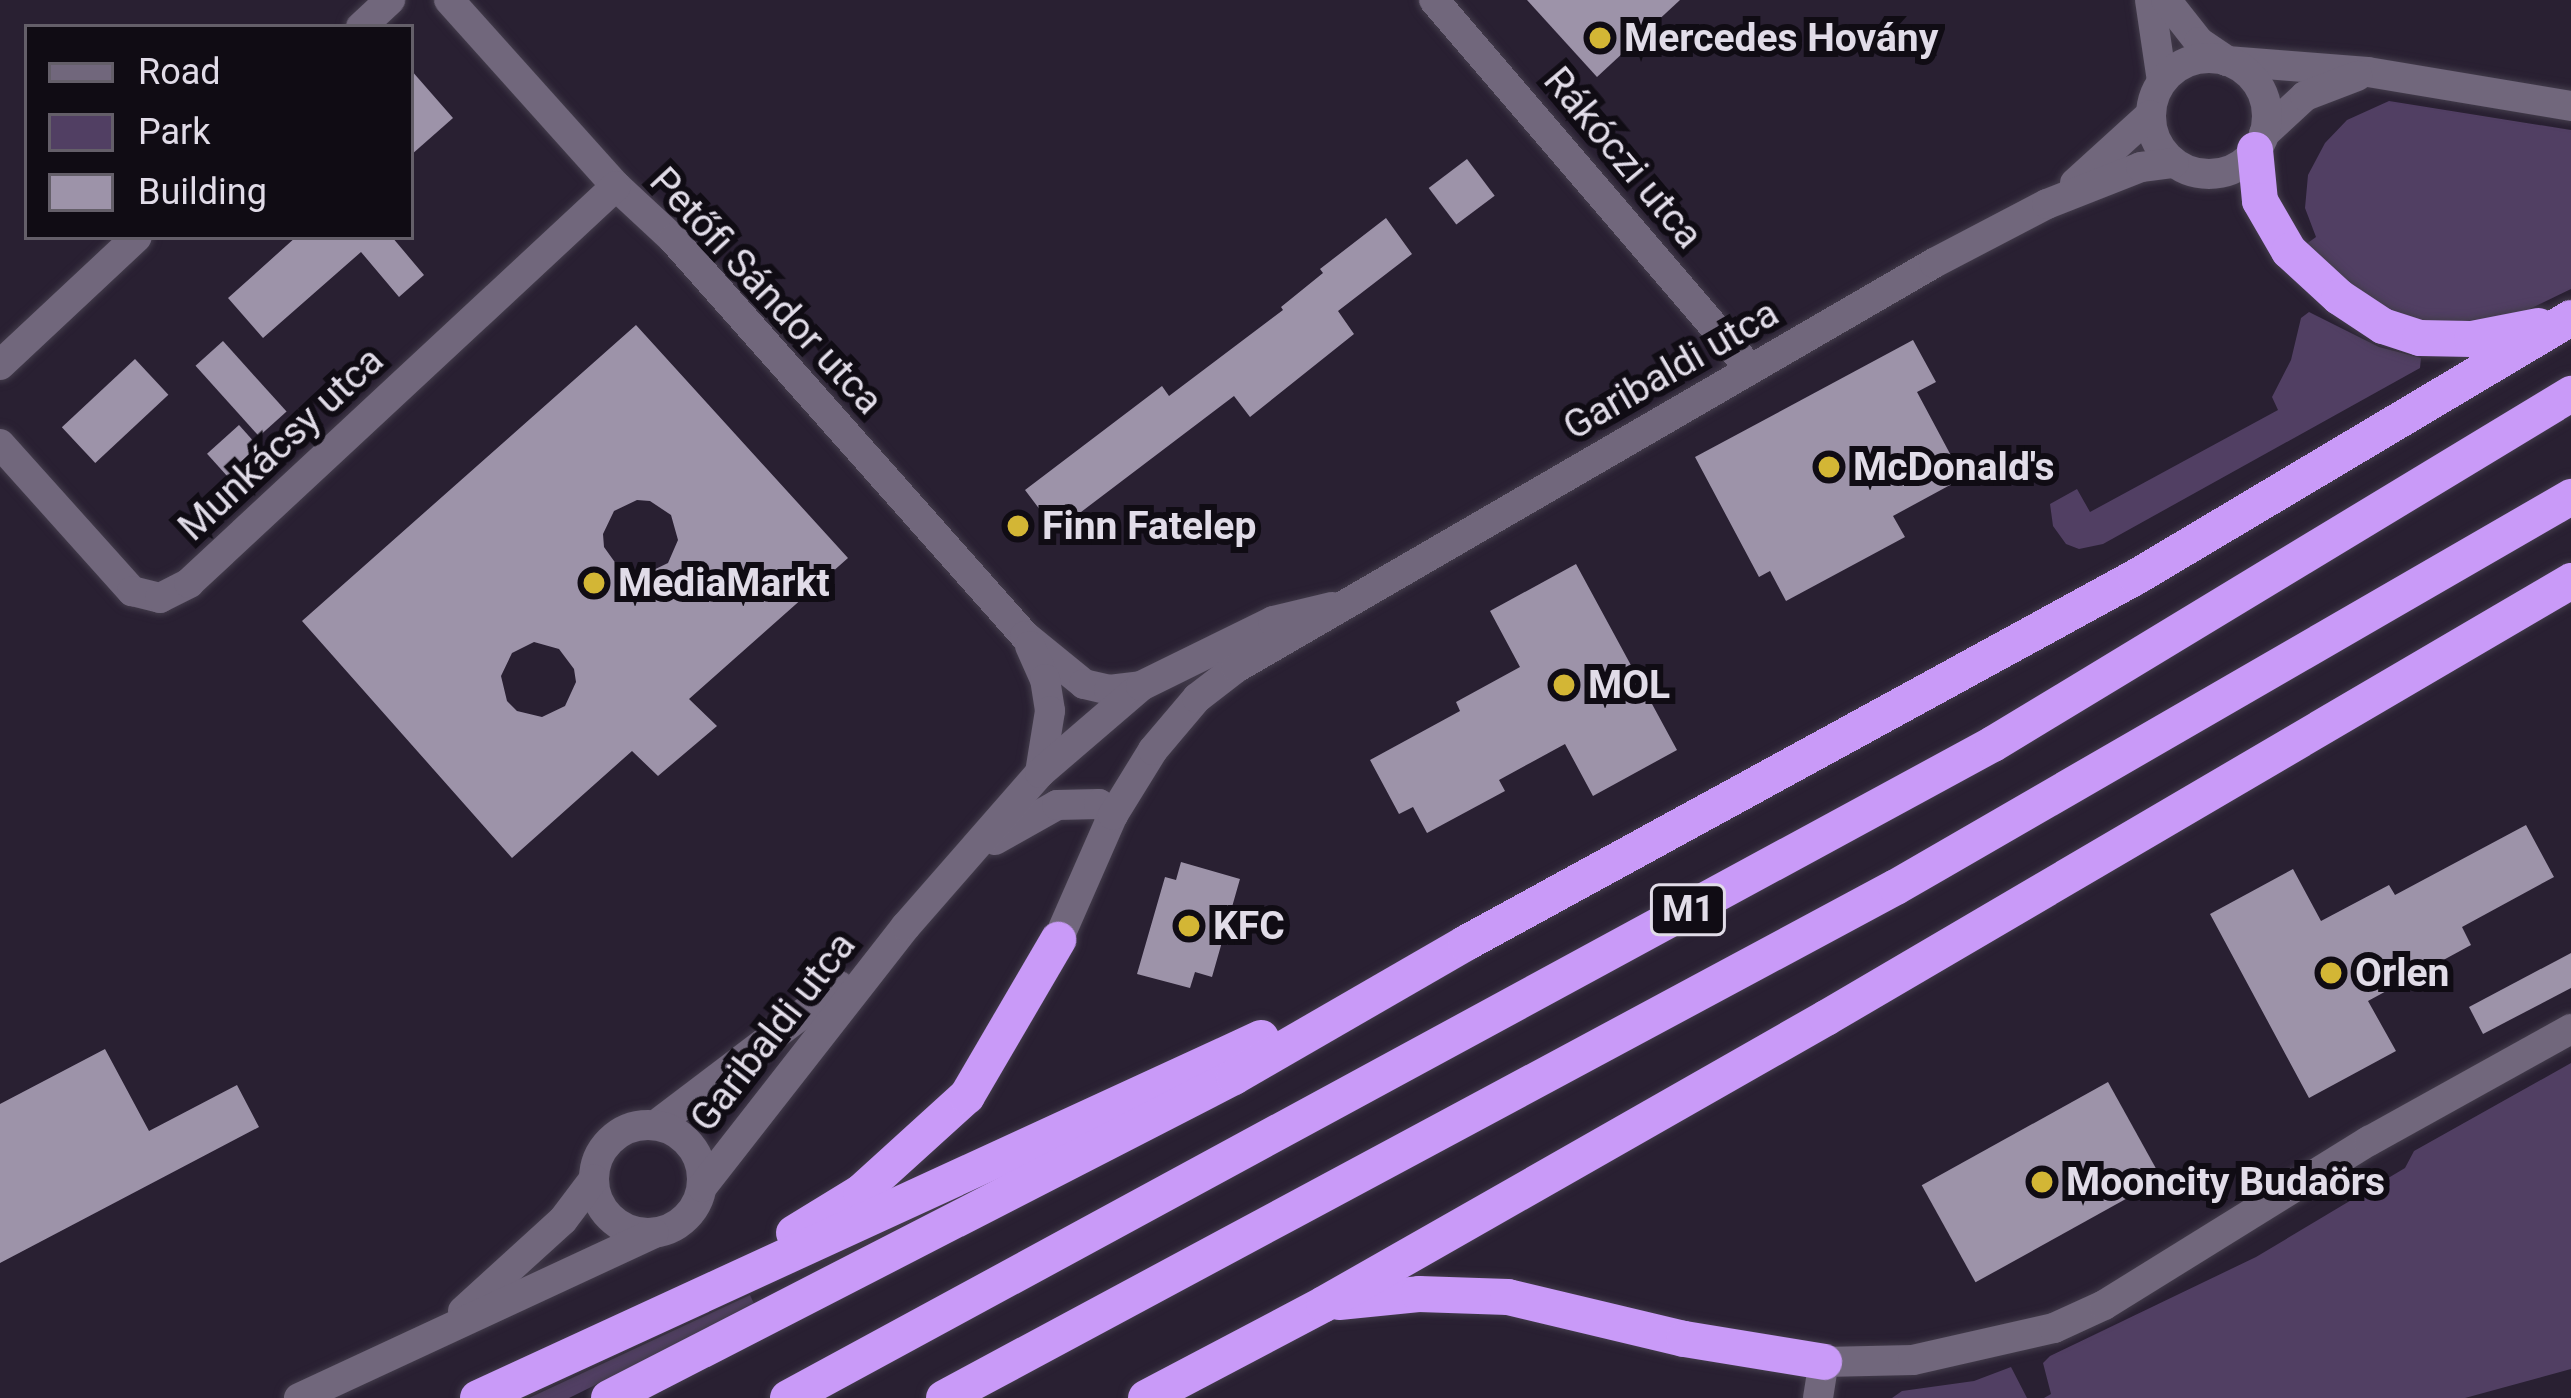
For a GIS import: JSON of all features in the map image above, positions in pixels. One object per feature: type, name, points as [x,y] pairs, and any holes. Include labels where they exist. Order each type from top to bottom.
[{"type":"highway","points":[[2260,142],[2260,201],[2289,251],[2339,297],[2384,326],[2420,338],[2472,339],[2569,320]]},
{"type":"highway","points":[[609,1398],[1234,1077],[1466,944],[2136,577],[2569,320]]},
{"type":"highway","name":"M1","points":[[788,1398],[1993,744],[2571,394]]},
{"type":"highway","name":"M1","points":[[944,1398],[1896,887],[2571,497]]},
{"type":"highway","points":[[1147,1398],[1324,1304],[2571,581]]},
{"type":"highway","points":[[668,1309],[861,1192],[921,1143],[968,1096],[1058,940]]},
{"type":"highway","points":[[478,1398],[1466,944]]},
{"type":"highway","points":[[1324,1304],[1419,1294],[1508,1297],[1684,1339],[1821,1380]]},
{"type":"street","points":[[365,24],[390,0]]},
{"type":"street","name":"Petőfi Sándor utca","points":[[449,0],[616,186],[673,239],[1025,636],[1084,684],[1109,690],[1141,686]]},
{"type":"street","name":"Rákóczi utca","points":[[1434,0],[1750,369]]},
{"type":"street","points":[[2150,0],[2162,81],[2150,116],[2153,133],[2174,163],[2190,171],[2226,171],[2305,96],[2368,72]]},
{"type":"street","points":[[2165,0],[2199,42],[2243,69],[2264,98],[2260,142]]},
{"type":"street","points":[[2162,81],[2191,60],[2227,61],[2368,72],[2571,106]]},
{"type":"street","name":"Garibaldi utca","points":[[2047,204],[2126,142],[2150,116]]},
{"type":"street","name":"Garibaldi utca","points":[[1058,940],[1113,815],[1153,750],[1197,698],[1335,606],[2047,204],[2141,167],[2174,163]]},
{"type":"street","name":"Munkácsy utca","points":[[0,444],[132,591],[160,598],[189,584],[616,186]]},
{"type":"street","points":[[0,365],[134,240]]},
{"type":"street","name":"Garibaldi utca","points":[[702,1186],[906,926],[1040,773],[1141,686],[1274,621],[1335,606]]},
{"type":"street","name":"Petőfi Sándor utca","points":[[1025,636],[1045,679],[1050,712],[1040,773]]},
{"type":"street","name":"Garibaldi utca","points":[[969,855],[1057,805],[1099,805],[1113,815]]},
{"type":"street","name":"Garibaldi utca","points":[[656,1126],[805,1016],[906,926]]},
{"type":"street","points":[[1821,1380],[2054,1328],[2152,1277],[2369,1141],[2571,1030]]},
{"type":"street","points":[[299,1398],[691,1213],[702,1186],[692,1146],[656,1126],[617,1135],[600,1154],[594,1179],[563,1220],[440,1331]]},
{"type":"street","points":[[594,1179],[599,1201],[613,1219],[632,1230],[654,1233]]},
{"type":"green space","points":[[2389,101],[2571,130],[2571,289],[2517,315],[2426,325],[2373,302],[2305,245],[2316,237],[2305,208],[2308,175],[2325,143],[2347,120]]},
{"type":"green space","points":[[2309,312],[2379,347],[2421,358],[2420,368],[2103,544],[2079,549],[2066,544],[2053,526],[2050,504],[2077,489],[2090,512],[2278,410],[2272,397],[2291,360],[2301,318]]},
{"type":"green space","points":[[2571,1063],[2571,1369],[2465,1398],[2044,1398],[2051,1394],[2043,1363],[2050,1356],[2256,1257],[2405,1168],[2414,1151]]},
{"type":"green space","points":[[750,1295],[755,1306],[569,1398],[529,1398]]},
{"type":"green space","points":[[2011,1367],[2027,1398],[1892,1398],[1902,1391],[1974,1381]]},
{"type":"building","name":"Mercedes Hovány","points":[[1527,0],[1680,0],[1597,77]]},
{"type":"building","points":[[414,73],[453,118],[414,152]]},
{"type":"building","points":[[1467,159],[1495,196],[1456,225],[1429,188]]},
{"type":"building","points":[[1386,218],[1412,254],[1338,311],[1354,334],[1250,417],[1234,396],[1056,531],[1025,490],[1162,386],[1169,396],[1283,310],[1323,273],[1320,269]]},
{"type":"building","points":[[293,240],[395,240],[424,275],[399,297],[361,252],[263,338],[228,298]]},
{"type":"building","name":"MediaMarkt","points":[[636,325],[848,558],[689,699],[717,726],[658,776],[632,751],[512,858],[302,621]],"holes":[[[637,500],[650,501],[671,515],[678,540],[668,563],[645,574],[619,568],[604,547],[603,534],[614,511]],[[534,642],[559,649],[574,669],[576,682],[565,706],[542,717],[517,711],[507,701],[501,676],[512,653]]]},
{"type":"building","name":"McDonald's","points":[[1913,340],[1936,382],[1917,392],[1963,478],[1893,516],[1905,537],[1786,601],[1770,571],[1759,577],[1695,457]]},
{"type":"building","points":[[223,341],[287,412],[259,436],[196,366]]},
{"type":"building","points":[[135,359],[168,395],[95,463],[62,427]]},
{"type":"building","points":[[239,425],[267,456],[235,485],[207,454]]},
{"type":"building","name":"MOL","points":[[1576,564],[1677,750],[1593,796],[1565,744],[1499,780],[1505,791],[1427,833],[1413,807],[1399,814],[1370,760],[1460,711],[1456,702],[1520,667],[1490,611]]},
{"type":"building","name":"Orlen","points":[[2526,825],[2554,877],[2462,927],[2471,945],[2368,1001],[2396,1051],[2309,1098],[2210,914],[2293,869],[2321,921],[2389,885],[2395,895]]},
{"type":"building","name":"KFC","points":[[1181,862],[1240,879],[1212,977],[1195,972],[1190,988],[1137,974],[1165,877],[1176,880]]},
{"type":"building","points":[[2571,953],[2571,988],[2483,1034],[2469,1007]]},
{"type":"building","points":[[105,1049],[149,1131],[237,1085],[259,1127],[0,1263],[0,1104]]},
{"type":"building","name":"Mooncity Budaörs","points":[[2108,1082],[2162,1179],[1976,1282],[1922,1185]]},
{"type":"place","name":"Mercedes Hovány","points":[[1600,38]]},
{"type":"place","name":"McDonald's","points":[[1829,467]]},
{"type":"place","name":"Finn Fatelep","points":[[1018,526]]},
{"type":"place","name":"MediaMarkt","points":[[594,583]]},
{"type":"place","name":"MOL","points":[[1564,685]]},
{"type":"place","name":"KFC","points":[[1189,926]]},
{"type":"place","name":"Orlen","points":[[2331,973]]},
{"type":"place","name":"Mooncity Budaörs","points":[[2042,1182]]}]
